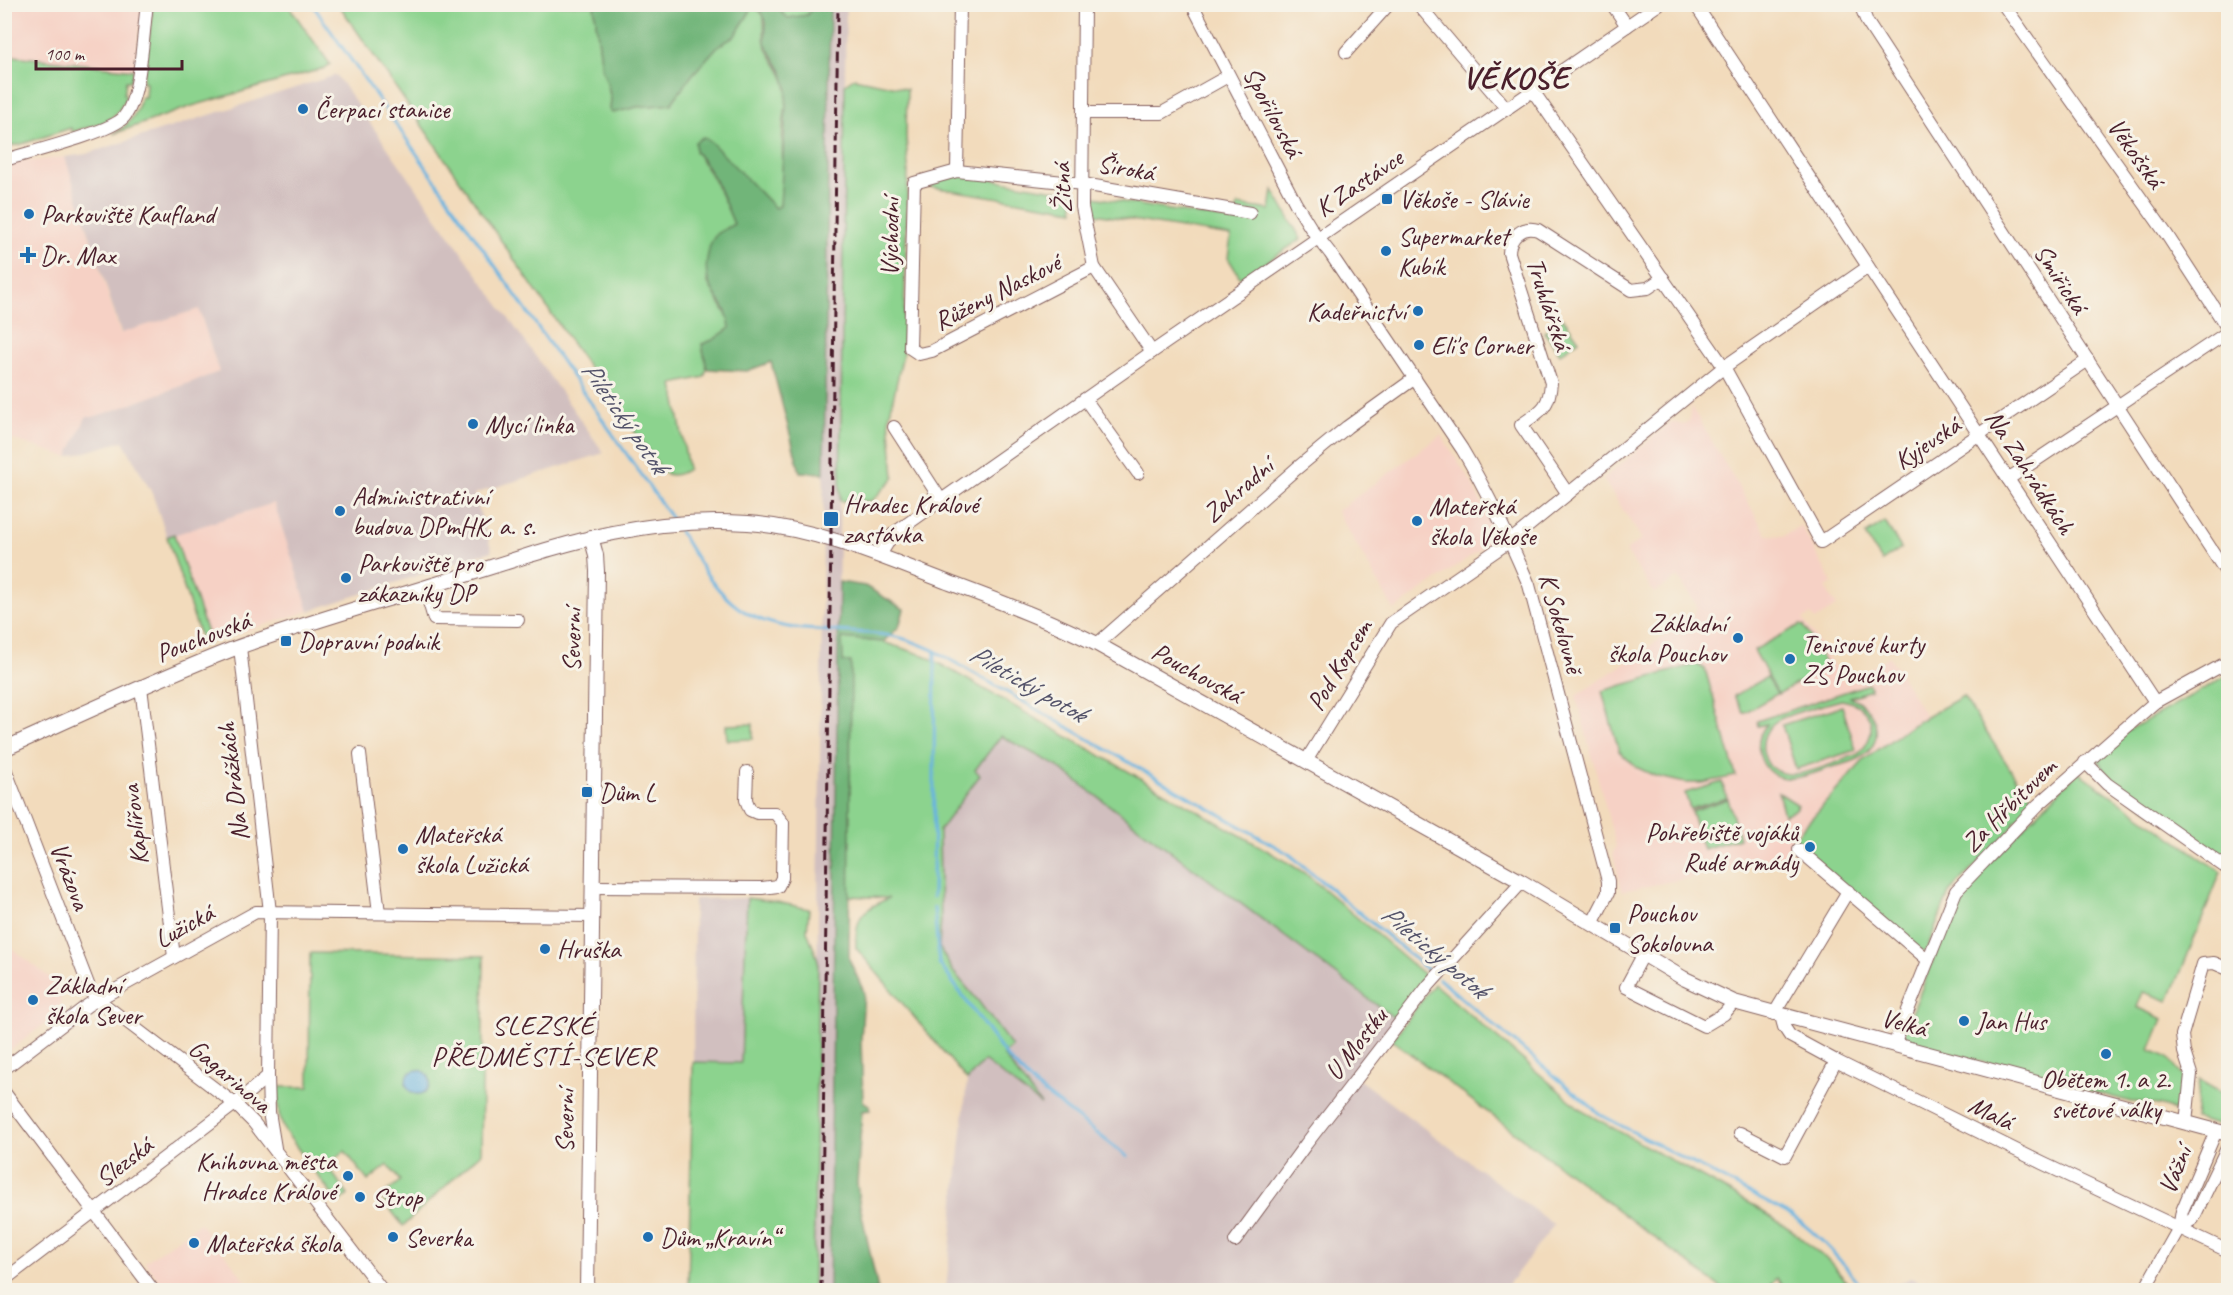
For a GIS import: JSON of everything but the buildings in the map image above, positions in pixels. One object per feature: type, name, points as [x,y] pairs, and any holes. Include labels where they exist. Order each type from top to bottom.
[{"type":"street","points":[[8,159],[105,129],[124,116],[134,94],[147,4]]},
{"type":"street","points":[[957,171],[960,4]]},
{"type":"street","name":"Žitná","points":[[1084,4],[1082,207],[1094,267],[1152,352]]},
{"type":"street","name":"Spořilovská","points":[[1192,4],[1296,204],[1318,238]]},
{"type":"street","points":[[1346,52],[1389,4]]},
{"type":"street","points":[[1418,4],[1507,109]]},
{"type":"street","points":[[1612,4],[1627,26]]},
{"type":"street","name":"K Zastávce","points":[[880,555],[893,534],[941,500],[1152,352],[1659,4]]},
{"type":"street","name":"Na Zahrádkách","points":[[1695,4],[2155,702]]},
{"type":"street","name":"Smiřická","points":[[1860,4],[1867,22],[2229,575]]},
{"type":"street","name":"Věkošská","points":[[2003,4],[2167,235],[2229,331]]},
{"type":"street","points":[[1083,113],[1162,113],[1228,76]]},
{"type":"street","points":[[1533,91],[1725,367]]},
{"type":"street","name":"Široká","points":[[957,171],[1083,184],[1250,213]]},
{"type":"street","name":"Východní","points":[[920,354],[910,348],[914,183],[957,171]]},
{"type":"street","name":"Truhlářská","points":[[1568,494],[1521,425],[1542,410],[1550,399],[1551,383],[1509,253],[1510,246],[1514,237],[1531,227],[1631,290],[1648,288],[1663,278]]},
{"type":"street","name":"K Sokolovně","points":[[1318,238],[1415,378],[1479,477],[1529,585],[1608,882],[1608,893],[1593,924]]},
{"type":"street","name":"Růženy Naskové","points":[[920,354],[932,351],[1094,267]]},
{"type":"street","points":[[1510,541],[1725,367],[1868,267]]},
{"type":"street","points":[[2007,479],[2229,331]]},
{"type":"street","name":"Kyjevská","points":[[1725,367],[1821,542],[2088,360]]},
{"type":"street","name":"Zahradní","points":[[1097,644],[1296,469],[1415,378]]},
{"type":"street","points":[[1085,399],[1138,473]]},
{"type":"street","points":[[894,427],[941,500]]},
{"type":"street","name":"Pouchovská","points":[[4,749],[141,687],[240,647],[591,537],[652,525],[693,521],[750,523],[789,529],[880,555],[1056,624],[1097,644],[1522,882],[1683,978],[1734,1002],[1778,1015]]},
{"type":"street","name":"Severní","points":[[587,1290],[597,571],[591,537]]},
{"type":"street","name":"Pod Kopcem","points":[[1306,761],[1391,623],[1510,541]]},
{"type":"street","points":[[424,588],[434,619],[518,620]]},
{"type":"street","name":"Na Drážkách","points":[[240,647],[270,912]]},
{"type":"street","points":[[2085,762],[2155,702],[2229,662]]},
{"type":"street","name":"Kaplířova","points":[[141,687],[174,957]]},
{"type":"street","points":[[360,754],[379,913]]},
{"type":"street","name":"Za Hřbitovem","points":[[1894,1045],[1956,891],[2038,805],[2085,762],[2108,784],[2229,869]]},
{"type":"street","name":"Vrázova","points":[[4,766],[89,988],[98,999]]},
{"type":"street","points":[[593,887],[762,888],[778,886],[782,878],[783,823],[775,813],[757,813],[750,810],[746,800],[747,772]]},
{"type":"street","points":[[1799,850],[1928,960]]},
{"type":"street","name":"U Mostku","points":[[1235,1241],[1306,1144],[1429,985],[1522,882]]},
{"type":"street","points":[[1778,1015],[1848,891]]},
{"type":"street","name":"Lužická","points":[[4,1069],[98,999],[256,912],[270,912]]},
{"type":"street","points":[[276,1150],[269,1112],[268,1076],[270,912],[592,915]]},
{"type":"street","points":[[1643,955],[1626,987],[1704,1026],[1724,1014],[1734,1002]]},
{"type":"street","points":[[2186,1123],[2191,1074],[2184,1052],[2182,1035],[2203,964],[2214,963],[2229,969]]},
{"type":"street","name":"Gagarinova","points":[[98,999],[235,1104],[254,1123],[382,1290]]},
{"type":"street","name":"Velká","points":[[1778,1015],[2222,1133]]},
{"type":"street","name":"Malá","points":[[1778,1015],[1790,1036],[1836,1061],[2042,1163],[2229,1251]]},
{"type":"street","points":[[1740,1133],[1785,1156],[1836,1061]]},
{"type":"street","name":"Slezská","points":[[4,1280],[235,1104],[268,1076]]},
{"type":"street","points":[[4,1092],[153,1290]]},
{"type":"street","name":"Vážní","points":[[2144,1290],[2180,1228],[2182,1211],[2222,1133]]},
{"type":"street","name":"Vážní","points":[[2180,1228],[2193,1219],[2229,1146]]},
{"type":"shaded area","points":[[846,4],[829,1290],[813,1290],[830,5]]},
{"type":"shaded area","points":[[5,5],[142,5],[134,70],[5,55]]},
{"type":"shaded area","points":[[336,75],[604,453],[474,494],[492,551],[309,611],[274,503],[167,537],[152,493],[123,441],[68,457],[86,417],[112,411],[219,372],[199,309],[121,333],[65,157],[86,154]]},
{"type":"shaded area","points":[[65,157],[120,333],[199,309],[219,372],[112,411],[86,417],[68,457],[5,437],[5,158],[34,161]]},
{"type":"shaded area","name":"Základní škola Pouchov","points":[[1691,406],[1767,535],[1784,536],[1801,525],[1832,583],[1825,588],[1837,606],[1815,620],[1811,615],[1803,619],[1846,684],[1889,656],[1926,717],[1911,725],[1864,760],[1793,840],[1797,845],[1785,859],[1622,891],[1613,853],[1616,846],[1576,696],[1693,617],[1697,606],[1678,577],[1654,593],[1626,551],[1642,539],[1603,479],[1671,422],[1684,425],[1689,421]]},
{"type":"shaded area","name":"Mateřská škola Věkoše","points":[[1441,435],[1471,482],[1495,531],[1495,539],[1394,610],[1337,511]]},
{"type":"shaded area","points":[[274,503],[309,611],[210,642],[174,534]]},
{"type":"shaded area","points":[[1001,735],[1055,765],[1397,1020],[1354,1076],[1554,1225],[1504,1290],[946,1290],[967,1080],[984,1061],[1039,1103],[1003,1055],[1012,1047],[953,971],[939,947],[941,920],[939,831],[979,775],[974,770]]},
{"type":"shaded area","points":[[747,898],[741,1064],[693,1062],[694,899]]},
{"type":"shaded area","name":"Základní škola Sever","points":[[5,943],[62,987],[59,1013],[5,1054]]},
{"type":"shaded area","name":"Mateřská škola","points":[[200,1223],[253,1290],[166,1290],[145,1262]]},
{"type":"shaded area","points":[[1910,1278],[1915,1278],[1925,1290],[1889,1290]]},
{"type":"green space","points":[[153,5],[288,5],[330,64],[325,68],[192,106],[113,134],[131,119],[141,97],[145,97],[146,83],[143,82]]},
{"type":"green space","points":[[339,5],[594,5],[602,69],[611,100],[610,111],[613,113],[637,107],[671,104],[692,75],[718,46],[734,37],[753,7],[762,14],[765,43],[782,74],[787,90],[780,206],[775,208],[695,151],[712,177],[734,224],[716,234],[707,281],[729,319],[730,328],[713,340],[702,344],[707,369],[704,377],[673,384],[688,469],[676,475],[664,473],[575,348]]},
{"type":"green space","points":[[594,5],[778,5],[788,18],[807,15],[812,5],[830,5],[824,473],[800,472],[771,362],[747,371],[707,369],[702,344],[713,340],[730,328],[724,309],[710,286],[706,267],[709,248],[714,237],[734,224],[719,188],[707,166],[695,151],[695,142],[703,137],[712,143],[775,208],[780,206],[787,87],[782,71],[765,43],[766,22],[759,9],[753,7],[734,37],[718,46],[692,75],[671,104],[637,107],[613,113],[610,111],[611,99],[602,69]]},
{"type":"green space","points":[[778,5],[812,5],[812,9],[807,15],[788,18]]},
{"type":"green space","points":[[5,55],[134,70],[130,81],[126,81],[124,95],[126,96],[122,105],[112,118],[72,132],[71,128],[19,145],[5,146]]},
{"type":"green space","points":[[854,78],[907,89],[908,167],[903,354],[889,417],[894,478],[872,501],[840,501],[845,84]]},
{"type":"green space","points":[[955,173],[1072,193],[1074,210],[925,186]]},
{"type":"green space","points":[[1273,190],[1301,239],[1241,279],[1228,258],[1231,236],[1089,213],[1088,196],[1234,221],[1238,205],[1270,210]]},
{"type":"green space","points":[[1563,318],[1579,340],[1560,354],[1544,332]]},
{"type":"green space","points":[[1885,522],[1901,548],[1882,561],[1865,535]]},
{"type":"green space","points":[[174,534],[210,642],[203,645],[167,537]]},
{"type":"green space","points":[[839,582],[865,586],[904,609],[899,627],[883,642],[842,638],[843,662],[851,662],[849,959],[864,992],[861,1040],[863,1101],[870,1106],[870,1110],[862,1111],[857,1183],[878,1290],[829,1290]]},
{"type":"green space","name":"Tenisové kurty ZŠ Pouchov","points":[[1800,625],[1804,626],[1827,667],[1778,694],[1754,650]]},
{"type":"green space","points":[[842,638],[883,642],[926,656],[1282,859],[1306,874],[1428,978],[1397,1020],[1055,765],[1001,736],[975,770],[980,775],[939,831],[941,920],[939,947],[953,971],[1012,1047],[1003,1055],[1041,1105],[984,1061],[967,1080],[856,948],[857,929],[862,916],[872,907],[889,898],[847,896],[850,662],[843,662]]},
{"type":"green space","points":[[1696,664],[1705,669],[1736,776],[1702,783],[1685,783],[1655,776],[1636,767],[1619,751],[1602,691]]},
{"type":"green space","points":[[2228,675],[2228,864],[2116,787],[2097,759],[2127,731]]},
{"type":"green space","points":[[1767,677],[1777,694],[1744,713],[1734,696]]},
{"type":"green space","points":[[1869,684],[1871,690],[1850,697],[1867,709],[1876,725],[1876,734],[1869,751],[1856,760],[1801,777],[1782,778],[1767,769],[1761,759],[1759,740],[1767,724],[1758,726],[1757,721]],"holes":[[[1841,700],[1852,703],[1867,713],[1871,729],[1870,737],[1858,754],[1803,773],[1789,774],[1777,771],[1768,764],[1763,742],[1767,731],[1775,722],[1797,712]]]},
{"type":"green space","points":[[1963,696],[2020,784],[2035,801],[1949,893],[1926,951],[1921,952],[1792,840],[1864,760],[1912,725]]},
{"type":"green space","points":[[1842,706],[1856,750],[1796,769],[1782,725]]},
{"type":"green space","points":[[753,724],[753,739],[727,740],[726,725]]},
{"type":"green space","points":[[2078,772],[2221,872],[2169,1001],[2143,992],[2137,1007],[2163,1019],[2150,1050],[2167,1057],[2184,1078],[2181,1114],[2169,1108],[2131,1102],[1904,1041],[1904,1033],[1960,893]]},
{"type":"green space","points":[[1722,782],[1727,798],[1690,809],[1685,793]]},
{"type":"green space","points":[[1778,792],[1798,805],[1794,810],[1784,815]]},
{"type":"green space","points":[[1728,799],[1739,838],[1703,849],[1691,811]]},
{"type":"green space","points":[[747,898],[809,909],[807,931],[818,960],[813,1290],[688,1290],[693,1062],[741,1063]]},
{"type":"green space","points":[[310,953],[484,956],[481,1153],[403,1226],[381,1197],[400,1181],[388,1165],[368,1181],[345,1151],[327,1165],[348,1195],[338,1203],[284,1130],[279,1114],[277,1087],[309,1087]]},
{"type":"green space","points":[[1434,984],[1584,1112],[1754,1206],[1790,1229],[1831,1263],[1853,1290],[1787,1290],[1776,1278],[1767,1290],[1724,1290],[1392,1040]]},
{"type":"green space","points":[[2199,1080],[2228,1097],[2228,1128],[2195,1119]]},
{"type":"water","points":[[418,1070],[423,1071],[429,1077],[429,1087],[423,1093],[418,1094],[413,1093],[407,1087],[406,1082],[407,1077],[413,1071]]},
{"type":"waterway","name":"Piletický potok","points":[[312,4],[672,519]]},
{"type":"waterway","name":"Piletický potok","points":[[677,527],[712,581],[739,608],[756,618],[775,624],[795,628],[896,637],[935,651],[1289,854],[1434,975]]},
{"type":"waterway","points":[[933,897],[935,651]]},
{"type":"waterway","points":[[934,908],[939,963],[1006,1056],[1034,1085],[1128,1157]]},
{"type":"waterway","name":"Piletický potok","points":[[1439,979],[1601,1115],[1791,1215],[1802,1223],[1821,1240],[1864,1290]]},
{"type":"railway","points":[[821,1290],[838,4]]},
{"type":"place","name":"Čerpací stanice","points":[[303,109]]},
{"type":"place","name":"Věkoše - Slávie","points":[[1387,199]]},
{"type":"place","name":"Parkoviště Kaufland","points":[[29,214]]},
{"type":"place","name":"Supermarket Kubík","points":[[1386,251]]},
{"type":"place","name":"Dr. Max","points":[[28,255]]},
{"type":"place","name":"Kadeřnictví","points":[[1418,311]]},
{"type":"place","name":"Eli's Corner","points":[[1419,345]]},
{"type":"place","name":"Mycí linka","points":[[473,424]]},
{"type":"place","name":"Administrativní budova DPmHK, a. s.","points":[[340,511]]},
{"type":"place","name":"Hradec Králové zastávka","points":[[831,519]]},
{"type":"place","name":"Mateřská škola Věkoše","points":[[1417,521]]},
{"type":"place","name":"Parkoviště pro zákazníky DP","points":[[346,578]]},
{"type":"place","name":"Základní škola Pouchov","points":[[1738,638]]},
{"type":"place","name":"Dopravní podnik","points":[[286,641]]},
{"type":"place","name":"Tenisové kurty ZŠ Pouchov","points":[[1790,659]]},
{"type":"place","name":"Dům L","points":[[587,792]]},
{"type":"place","name":"Pohřebiště vojáků Rudé armády","points":[[1810,847]]},
{"type":"place","name":"Mateřská škola Lužická","points":[[403,849]]},
{"type":"place","name":"Pouchov Sokolovna","points":[[1615,928]]},
{"type":"place","name":"Hruška","points":[[545,949]]},
{"type":"place","name":"Základní škola Sever","points":[[33,1000]]},
{"type":"place","name":"Jan Hus","points":[[1964,1021]]},
{"type":"place","name":"Obětem 1. a 2. světové války","points":[[2106,1054]]},
{"type":"place","name":"Knihovna města Hradce Králové","points":[[348,1176]]},
{"type":"place","name":"Strop","points":[[360,1197]]},
{"type":"place","name":"Severka","points":[[393,1237]]},
{"type":"place","name":"Dům „Kravín“","points":[[648,1237]]},
{"type":"place","name":"Mateřská škola","points":[[194,1243]]},
{"type":"district","name":"VĚKOŠE","points":[[1516,77]]},
{"type":"district","name":"SLEZSKÉ PŘEDMĚSTÍ-SEVER","points":[[544,1040]]}]
